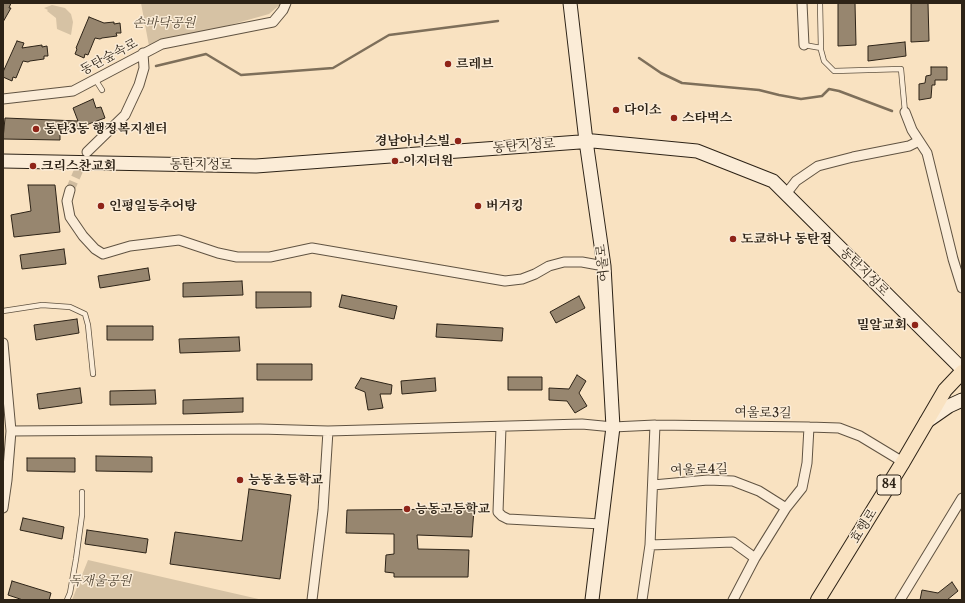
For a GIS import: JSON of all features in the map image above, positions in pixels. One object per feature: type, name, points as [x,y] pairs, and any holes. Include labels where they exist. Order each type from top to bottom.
[{"type":"main road","name":"여울로","points":[[570,3],[586,141],[604,266],[613,427],[592,600]]},
{"type":"main road","name":"동탄지성로","points":[[3,161],[256,166],[586,141],[697,151],[773,181],[962,369]]},
{"type":"main road","name":"효행로","points":[[818,600],[903,462],[945,390],[962,372]]},
{"type":"main road","points":[[924,424],[949,406],[962,400]]},
{"type":"street","name":"동탄숲속로","points":[[3,99],[73,91],[162,44],[273,22],[283,10],[286,3]]},
{"type":"street","points":[[802,3],[804,45]]},
{"type":"street","points":[[87,152],[125,115],[139,85],[144,68],[143,53]]},
{"type":"street","points":[[905,112],[912,130],[927,153],[953,259],[962,288]]},
{"type":"street","points":[[786,194],[796,181],[818,166],[853,157],[909,146],[919,141]]},
{"type":"street","points":[[70,190],[67,201],[70,217],[83,236],[95,249],[103,254],[130,246],[179,240],[218,253],[237,257],[270,257],[312,248],[505,281],[522,279],[549,266],[564,262],[582,262],[604,266]]},
{"type":"street","points":[[3,343],[11,431],[3,508]]},
{"type":"street","name":"여울로3길","points":[[11,431],[260,428],[328,431],[582,424],[613,427],[655,425],[839,428],[860,436],[903,462]]},
{"type":"street","points":[[642,600],[650,545],[655,425]]},
{"type":"street","points":[[501,427],[498,512],[502,516],[508,519],[601,524]]},
{"type":"street","points":[[733,600],[755,558],[786,508],[802,488],[807,463],[808,427]]},
{"type":"street","points":[[312,600],[323,510],[328,431]]},
{"type":"street","name":"여울로4길","points":[[653,485],[708,480],[733,481],[759,491],[786,508]]},
{"type":"street","points":[[900,600],[962,498]]},
{"type":"street","points":[[650,545],[733,542],[755,558]]},
{"type":"lane","points":[[820,3],[821,48],[824,61],[834,71],[901,69],[905,112]]},
{"type":"lane","points":[[804,45],[821,48]]},
{"type":"lane","points":[[95,79],[102,90]]},
{"type":"lane","points":[[3,312],[42,305],[70,307],[85,314],[88,325],[93,374]]},
{"type":"lane","points":[[67,600],[70,593],[76,559],[82,515],[82,492]]},
{"type":"green space","name":"손바닥공원","points":[[141,3],[282,3],[269,14],[162,44],[149,46]]},
{"type":"green space","points":[[52,5],[65,8],[71,14],[73,22],[71,35],[57,29],[56,18],[44,8]]},
{"type":"green space","name":"독재울공원","points":[[88,560],[263,600],[72,600]]},
{"type":"building","points":[[3,3],[11,3],[9,8],[11,8],[3,22]]},
{"type":"building","points":[[838,3],[855,3],[856,45],[838,46]]},
{"type":"building","points":[[911,3],[928,3],[929,41],[911,42]]},
{"type":"building","points":[[89,17],[104,23],[120,23],[121,33],[116,33],[117,36],[100,39],[95,38],[88,55],[85,54],[84,58],[75,54]]},
{"type":"building","points":[[17,41],[24,43],[22,48],[42,45],[42,47],[47,46],[48,56],[44,56],[44,59],[28,62],[23,61],[16,78],[13,77],[12,81],[3,77],[3,72]]},
{"type":"building","points":[[905,42],[906,56],[868,61],[868,46]]},
{"type":"building","points":[[931,67],[947,67],[947,80],[935,80],[935,85],[932,85],[931,98],[919,100],[919,84],[925,83],[926,76],[931,75]]},
{"type":"building","name":"동탄3동 행정복지센터","points":[[93,99],[96,108],[101,107],[105,118],[75,129],[69,129],[60,134],[60,140],[3,139],[5,118],[78,121],[73,108]]},
{"type":"building","points":[[28,185],[55,185],[60,232],[14,237],[11,215],[31,211]]},
{"type":"building","points":[[64,249],[66,264],[22,269],[20,255]]},
{"type":"building","points":[[148,268],[150,280],[100,288],[98,276]]},
{"type":"building","points":[[242,281],[243,295],[183,297],[183,283]]},
{"type":"building","points":[[256,292],[311,292],[311,307],[256,308]]},
{"type":"building","points":[[342,295],[397,306],[394,319],[339,307]]},
{"type":"building","points":[[579,296],[585,308],[556,323],[550,312]]},
{"type":"building","points":[[77,319],[79,333],[36,340],[34,325]]},
{"type":"building","points":[[437,324],[503,328],[502,341],[436,337]]},
{"type":"building","points":[[107,326],[153,326],[153,340],[107,340]]},
{"type":"building","points":[[239,337],[240,351],[180,353],[179,339]]},
{"type":"building","points":[[257,364],[312,364],[312,380],[257,380]]},
{"type":"building","points":[[577,375],[586,381],[579,393],[587,406],[575,413],[567,401],[549,400],[549,388],[569,389]]},
{"type":"building","points":[[508,377],[542,377],[542,390],[508,390]]},
{"type":"building","points":[[361,378],[392,385],[391,394],[380,394],[383,408],[368,410],[365,392],[355,388]]},
{"type":"building","points":[[435,378],[436,391],[402,394],[401,381]]},
{"type":"building","points":[[80,388],[82,403],[39,409],[37,394]]},
{"type":"building","points":[[155,390],[156,404],[110,405],[110,391]]},
{"type":"building","points":[[243,398],[243,412],[183,414],[183,400]]},
{"type":"building","points":[[96,456],[152,457],[152,472],[96,471]]},
{"type":"building","points":[[27,458],[75,458],[75,472],[27,471]]},
{"type":"building","name":"능동초등학교","points":[[249,489],[291,495],[280,579],[170,564],[175,532],[242,541]]},
{"type":"building","name":"능동고등학교","points":[[474,509],[472,537],[417,535],[418,549],[469,550],[468,577],[394,577],[394,573],[385,572],[386,555],[394,554],[394,534],[346,533],[347,510]]},
{"type":"building","points":[[23,518],[64,527],[62,539],[20,530]]},
{"type":"building","points":[[87,530],[148,539],[146,553],[85,544]]},
{"type":"building","points":[[12,581],[51,593],[49,600],[23,600],[8,595]]},
{"type":"building","points":[[952,582],[958,591],[947,600],[920,600],[922,590],[938,593]]},
{"type":"waterway","points":[[156,66],[206,54],[241,75],[333,68],[389,35],[498,21]]},
{"type":"waterway","points":[[639,58],[661,73],[682,83],[759,90],[801,99],[822,96],[829,89],[839,91],[892,111]]},
{"type":"tunnel","points":[[70,190],[84,158]]},
{"type":"place","name":"르레브","points":[[448,64]]},
{"type":"place","name":"다이소","points":[[616,110]]},
{"type":"place","name":"스타벅스","points":[[674,118]]},
{"type":"place","name":"동탄3동 행정복지센터","points":[[36,129]]},
{"type":"place","name":"경남아너스빌","points":[[458,141]]},
{"type":"place","name":"이지더원","points":[[395,161]]},
{"type":"place","name":"크리스찬교회","points":[[33,166]]},
{"type":"place","name":"인평일등추어탕","points":[[101,206]]},
{"type":"place","name":"버거킹","points":[[478,206]]},
{"type":"place","name":"도쿄하나 동탄점","points":[[733,239]]},
{"type":"place","name":"밀알교회","points":[[915,325]]},
{"type":"place","name":"능동초등학교","points":[[240,480]]},
{"type":"place","name":"능동고등학교","points":[[407,509]]}]
